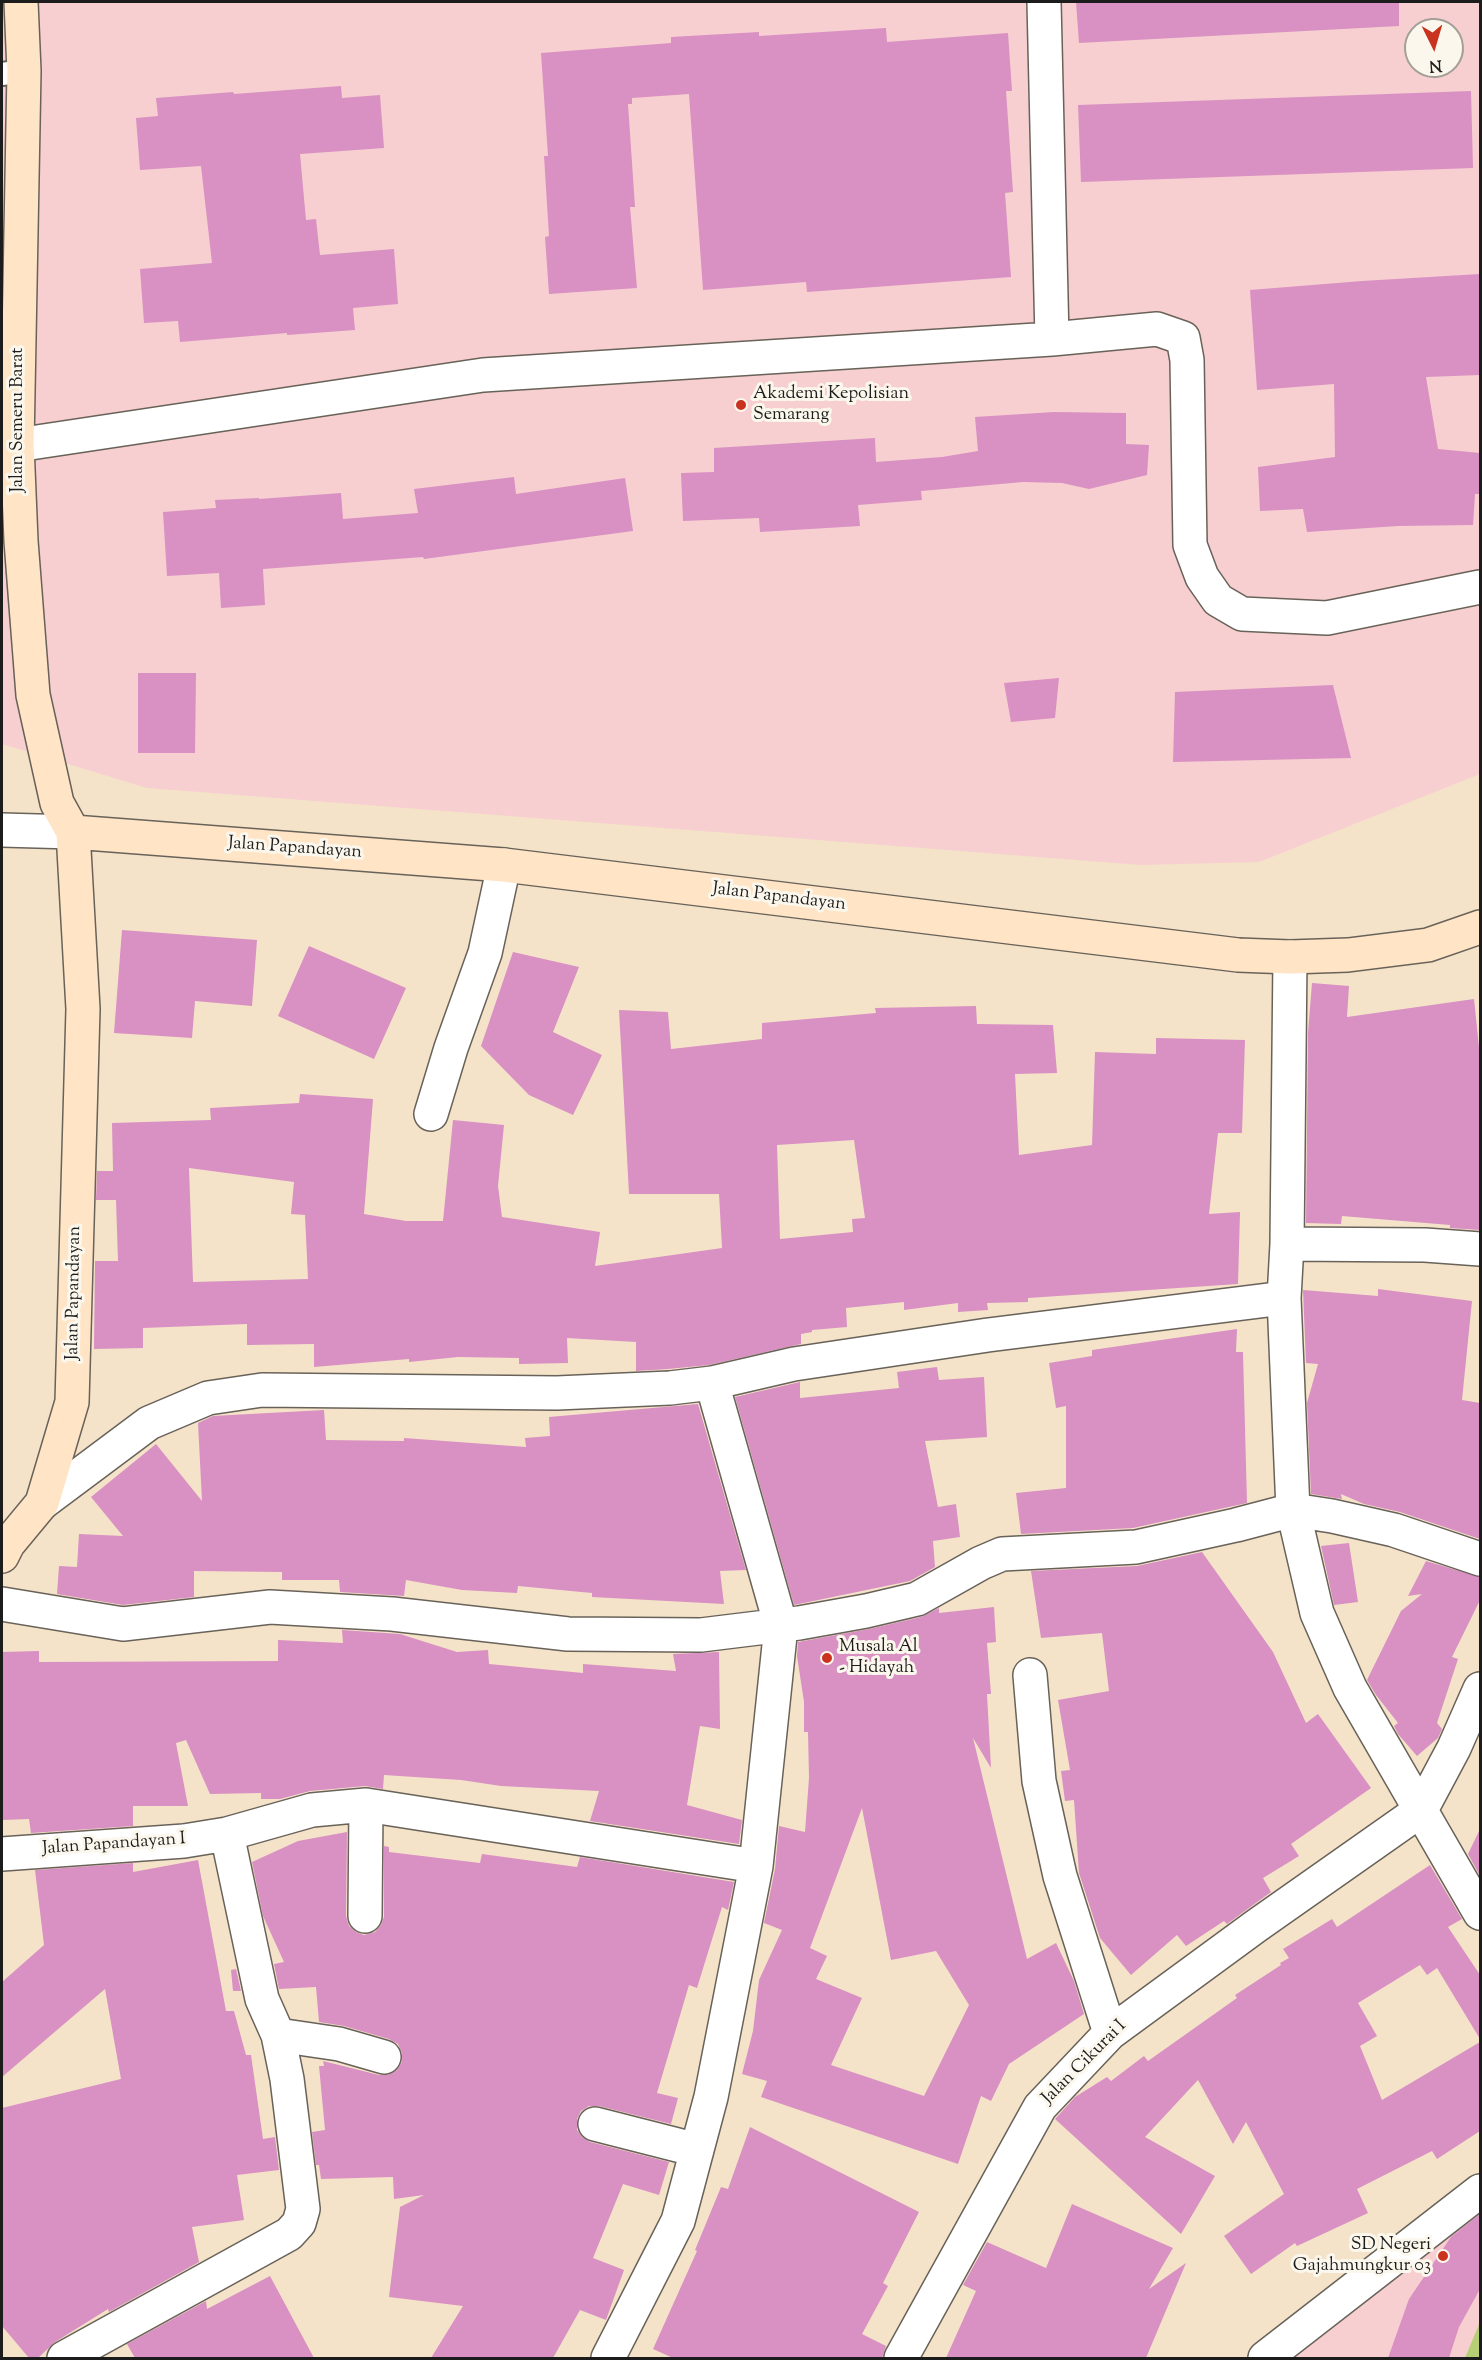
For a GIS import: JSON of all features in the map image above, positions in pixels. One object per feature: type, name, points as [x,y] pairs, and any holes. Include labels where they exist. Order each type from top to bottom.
[{"type":"main road","name":"Jalan Semeru Barat","points":[[21,2],[13,72],[9,446],[21,541],[33,695],[57,803],[73,832]]},
{"type":"main road","name":"Jalan Papandayan","points":[[2,1556],[8,1544],[42,1503],[72,1402],[83,1009],[73,832],[504,865],[1238,955],[1348,956],[1428,945],[1480,927]]},
{"type":"street","points":[[1044,2],[1052,339]]},
{"type":"street","points":[[9,446],[483,375],[1052,339],[1157,329],[1183,338],[1187,360],[1190,545],[1202,577],[1218,600],[1242,614],[1326,618],[1480,587]]},
{"type":"street","name":"Jalan Papandayan","points":[[2,830],[73,832]]},
{"type":"street","points":[[431,1114],[451,1048],[485,953],[504,865]]},
{"type":"street","points":[[1290,957],[1287,1244],[1284,1298],[1293,1510],[1317,1613],[1350,1688],[1480,1913]]},
{"type":"street","points":[[1287,1244],[1425,1245],[1480,1249]]},
{"type":"street","points":[[42,1503],[148,1423],[208,1398],[262,1389],[557,1393],[670,1388],[712,1383],[794,1364],[988,1335],[1284,1298]]},
{"type":"street","points":[[608,2358],[678,2221],[711,2097],[756,1866],[781,1626],[712,1383]]},
{"type":"street","points":[[2,1604],[123,1624],[270,1607],[392,1614],[568,1634],[701,1635],[781,1626],[867,1611],[917,1599],[981,1563],[1002,1554],[1137,1547],[1293,1510],[1394,1530],[1480,1559]]},
{"type":"street","points":[[1030,1675],[1039,1780],[1060,1876],[1110,2033]]},
{"type":"street","points":[[1421,1810],[1454,1748],[1480,1689]]},
{"type":"street","points":[[365,1916],[366,1805]]},
{"type":"street","name":"Jalan Papandayan I","points":[[2,1854],[184,1841],[227,1834],[312,1810],[366,1805],[756,1866]]},
{"type":"street","name":"Jalan Cikurai I","points":[[901,2358],[1040,2107],[1110,2033],[1256,1926],[1421,1810]]},
{"type":"street","points":[[64,2358],[289,2234],[299,2223],[303,2209],[287,2079],[278,2035],[262,1999],[227,1834]]},
{"type":"street","points":[[278,2035],[339,2044],[384,2057]]},
{"type":"street","points":[[595,2124],[697,2150]]},
{"type":"street","points":[[1265,2358],[1480,2191]]},
{"type":"shaded area","name":"Akademi Kepolisian Semarang","points":[[2,2],[1480,2],[1480,774],[1259,862],[1141,865],[147,788],[2,744]]},
{"type":"shaded area","name":"SD Negeri Gajahmungkur 03","points":[[1480,2194],[1480,2358],[1282,2358]]},
{"type":"green space","points":[[1480,2322],[1480,2358],[1465,2358]]},
{"type":"building","points":[[1076,2],[1399,2],[1399,26],[1079,43]]},
{"type":"building","points":[[886,28],[887,42],[1008,33],[1012,91],[1006,91],[1013,192],[1005,193],[1011,277],[807,292],[806,282],[703,290],[689,94],[632,98],[632,104],[628,104],[635,207],[630,207],[637,288],[549,294],[545,237],[549,236],[544,156],[548,156],[541,53],[671,43],[671,37],[759,32],[759,36]]},
{"type":"building","points":[[341,86],[342,98],[380,95],[384,148],[300,154],[306,220],[316,219],[320,255],[394,249],[398,304],[353,308],[355,330],[180,342],[178,321],[144,323],[140,269],[212,263],[201,166],[140,170],[136,118],[158,116],[156,98]]},
{"type":"building","points":[[1471,91],[1473,168],[1081,182],[1078,105]]},
{"type":"building","points":[[1480,274],[1480,375],[1426,377],[1438,449],[1480,453],[1480,494],[1475,494],[1473,525],[1398,526],[1307,532],[1303,509],[1260,511],[1258,467],[1335,457],[1334,384],[1257,390],[1250,290]]},
{"type":"building","points":[[1054,412],[1126,413],[1126,444],[1149,445],[1147,475],[1089,489],[1062,483],[1023,482],[921,491],[922,500],[858,505],[860,526],[760,532],[759,518],[683,521],[681,473],[714,472],[714,448],[875,438],[876,462],[942,457],[978,451],[975,417]]},
{"type":"building","points":[[514,477],[516,494],[625,478],[633,531],[424,559],[423,557],[263,569],[265,605],[221,608],[219,573],[167,576],[163,512],[216,508],[215,500],[341,493],[343,519],[418,513],[414,489]]},
{"type":"building","points":[[138,673],[196,673],[195,753],[138,753]]},
{"type":"building","points":[[1059,678],[1055,718],[1011,722],[1004,683]]},
{"type":"building","points":[[1333,685],[1351,758],[1173,762],[1175,692]]},
{"type":"building","points":[[122,930],[257,940],[252,1006],[195,1001],[192,1038],[114,1033]]},
{"type":"building","points":[[309,946],[406,988],[374,1059],[278,1016]]},
{"type":"building","points":[[513,952],[579,967],[553,1032],[602,1055],[573,1115],[529,1095],[481,1046]]},
{"type":"building","points":[[1312,983],[1349,986],[1347,1017],[1474,999],[1480,1057],[1480,1230],[1450,1228],[1450,1225],[1342,1216],[1341,1224],[1306,1223],[1308,1033]]},
{"type":"building","points":[[976,1006],[977,1024],[1053,1025],[1057,1073],[1015,1074],[1019,1155],[1092,1145],[1095,1052],[1156,1054],[1156,1038],[1245,1040],[1242,1133],[1218,1133],[1209,1214],[1240,1212],[1238,1284],[1028,1298],[1028,1302],[987,1303],[988,1310],[958,1312],[958,1303],[904,1310],[904,1302],[846,1308],[847,1327],[812,1330],[812,1332],[801,1334],[801,1344],[709,1365],[636,1371],[636,1342],[567,1338],[568,1363],[519,1364],[519,1358],[458,1357],[314,1367],[314,1344],[247,1345],[247,1324],[143,1328],[143,1348],[94,1349],[95,1261],[118,1261],[116,1200],[96,1200],[97,1171],[113,1171],[112,1123],[211,1120],[210,1108],[299,1103],[300,1094],[373,1099],[364,1214],[406,1221],[443,1221],[453,1120],[504,1125],[498,1186],[502,1217],[600,1232],[595,1266],[722,1248],[719,1194],[629,1194],[619,1010],[668,1012],[671,1049],[762,1039],[762,1023],[876,1013],[875,1008]],"holes":[[[854,1140],[865,1218],[852,1219],[853,1232],[780,1239],[777,1145]],[[189,1168],[294,1182],[291,1214],[305,1215],[308,1279],[193,1282]]]},
{"type":"building","points":[[1378,1289],[1472,1301],[1462,1400],[1480,1403],[1480,1539],[1400,1512],[1364,1504],[1341,1494],[1342,1499],[1311,1494],[1307,1403],[1318,1364],[1306,1363],[1303,1290],[1378,1296]]},
{"type":"building","points":[[1237,1329],[1236,1352],[1243,1352],[1247,1503],[1133,1528],[1021,1534],[1016,1493],[1066,1488],[1066,1406],[1056,1408],[1049,1363],[1092,1356],[1092,1350]]},
{"type":"building","points":[[937,1367],[939,1380],[984,1377],[987,1437],[925,1441],[938,1507],[956,1504],[960,1537],[933,1541],[935,1567],[910,1581],[794,1605],[735,1397],[800,1382],[800,1398],[899,1388],[897,1372]]},
{"type":"building","points":[[698,1404],[746,1570],[720,1571],[724,1604],[592,1597],[592,1593],[518,1586],[517,1593],[462,1590],[406,1580],[404,1596],[340,1592],[339,1580],[282,1580],[282,1572],[194,1571],[194,1597],[123,1605],[57,1594],[59,1566],[77,1567],[79,1534],[123,1536],[91,1497],[156,1444],[202,1501],[198,1423],[213,1416],[324,1410],[326,1440],[404,1441],[404,1438],[526,1447],[525,1438],[550,1436],[549,1417]]},
{"type":"building","points":[[1349,1543],[1358,1602],[1334,1605],[1321,1546]]},
{"type":"building","points":[[1202,1552],[1273,1652],[1306,1723],[1318,1714],[1371,1788],[1291,1844],[1299,1856],[1263,1878],[1271,1892],[1227,1924],[1224,1921],[1186,1946],[1177,1935],[1131,1975],[1100,1938],[1079,1873],[1074,1800],[1065,1801],[1061,1771],[1070,1770],[1058,1700],[1109,1691],[1102,1633],[1041,1638],[1031,1571],[1137,1566]]},
{"type":"building","points":[[1426,1561],[1480,1577],[1480,1600],[1452,1657],[1458,1659],[1437,1723],[1442,1729],[1438,1738],[1417,1756],[1398,1734],[1394,1726],[1398,1723],[1367,1680],[1401,1611],[1422,1594],[1408,1596]]},
{"type":"building","points":[[994,1607],[996,1642],[987,1643],[991,1694],[987,1694],[991,1768],[973,1738],[1027,1959],[1056,1943],[1074,1981],[1084,2014],[1009,2064],[991,2101],[981,2096],[958,2164],[761,2097],[767,2081],[742,2074],[753,2031],[759,1980],[782,1930],[764,1923],[775,1869],[779,1826],[805,1832],[809,1778],[808,1732],[804,1732],[804,1702],[797,1656],[798,1642],[921,1617],[939,1608],[939,1613]],"holes":[[[862,1808],[891,1960],[936,1951],[969,2005],[924,2096],[831,2065],[862,1998],[816,1979],[827,1956],[810,1948]]]},
{"type":"building","points":[[342,1630],[400,1634],[457,1652],[488,1650],[489,1664],[583,1673],[583,1664],[676,1671],[673,1654],[719,1652],[720,1729],[700,1726],[687,1805],[742,1820],[739,1844],[590,1821],[599,1791],[501,1786],[461,1780],[384,1775],[383,1789],[365,1786],[310,1791],[280,1799],[261,1799],[261,1793],[210,1794],[186,1740],[176,1743],[188,1806],[133,1806],[133,1826],[31,1833],[29,1819],[2,1820],[2,1652],[39,1651],[39,1662],[278,1661],[278,1640],[343,1643]]},
{"type":"building","points":[[1480,1829],[1480,1876],[1468,1854]]},
{"type":"building","points":[[347,1832],[346,1916],[349,1926],[364,1935],[375,1932],[384,1917],[384,1846],[389,1847],[389,1852],[480,1863],[482,1854],[577,1867],[580,1857],[734,1882],[728,1910],[722,1907],[697,1988],[689,1985],[657,2093],[678,2098],[671,2124],[599,2106],[589,2106],[581,2111],[577,2119],[577,2130],[590,2142],[669,2162],[659,2195],[623,2184],[593,2258],[624,2270],[606,2320],[580,2310],[553,2358],[431,2358],[463,2306],[389,2297],[400,2207],[424,2195],[394,2199],[393,2177],[321,2179],[319,2165],[316,2165],[312,2132],[325,2130],[319,2066],[324,2066],[323,2061],[379,2075],[388,2075],[397,2070],[402,2062],[402,2053],[398,2044],[389,2039],[344,2026],[319,2022],[316,1987],[279,1989],[274,1964],[284,1962],[263,1916],[252,1862],[298,1841]]},
{"type":"building","points":[[198,1860],[226,2011],[234,2011],[246,2055],[251,2055],[263,2139],[275,2137],[279,2170],[237,2175],[244,2220],[192,2227],[199,2262],[109,2312],[108,2309],[55,2342],[38,2358],[29,2358],[2,2326],[2,2108],[121,2079],[105,1989],[2,2077],[2,1982],[44,1945],[35,1870],[133,1863],[133,1872]]},
{"type":"building","points":[[1430,1865],[1462,1919],[1448,1927],[1480,1975],[1480,2039],[1437,1968],[1427,1975],[1420,1965],[1358,2003],[1377,2036],[1360,2046],[1382,2100],[1480,2042],[1480,2131],[1437,2159],[1432,2151],[1357,2189],[1368,2213],[1297,2246],[1295,2243],[1251,2274],[1224,2236],[1284,2194],[1246,2122],[1233,2144],[1198,2080],[1145,2137],[1215,2176],[1181,2234],[1055,2119],[1075,2097],[1107,2077],[1111,2081],[1144,2056],[1148,2061],[1237,1998],[1235,1995],[1289,1958],[1283,1949],[1332,1919],[1337,1927]]},
{"type":"building","points":[[236,1969],[241,1991],[233,1991],[231,1970]]},
{"type":"building","points":[[750,2127],[919,2212],[883,2283],[888,2286],[862,2334],[886,2346],[882,2358],[673,2358],[653,2349],[697,2251],[695,2250],[721,2187],[728,2189]]},
{"type":"building","points":[[1072,2204],[1173,2248],[1149,2289],[1186,2263],[1146,2358],[946,2358],[976,2291],[963,2285],[987,2242],[1046,2268]]},
{"type":"building","points":[[1480,2214],[1480,2289],[1459,2327],[1449,2358],[1388,2358],[1409,2299],[1451,2237]]},
{"type":"building","points":[[270,2276],[314,2358],[135,2358],[127,2344],[206,2301],[207,2309]]},
{"type":"place","name":"Akademi Kepolisian Semarang","points":[[741,405]]},
{"type":"place","name":"Musala Al - Hidayah","points":[[827,1658]]},
{"type":"place","name":"SD Negeri Gajahmungkur 03","points":[[1443,2256]]}]
